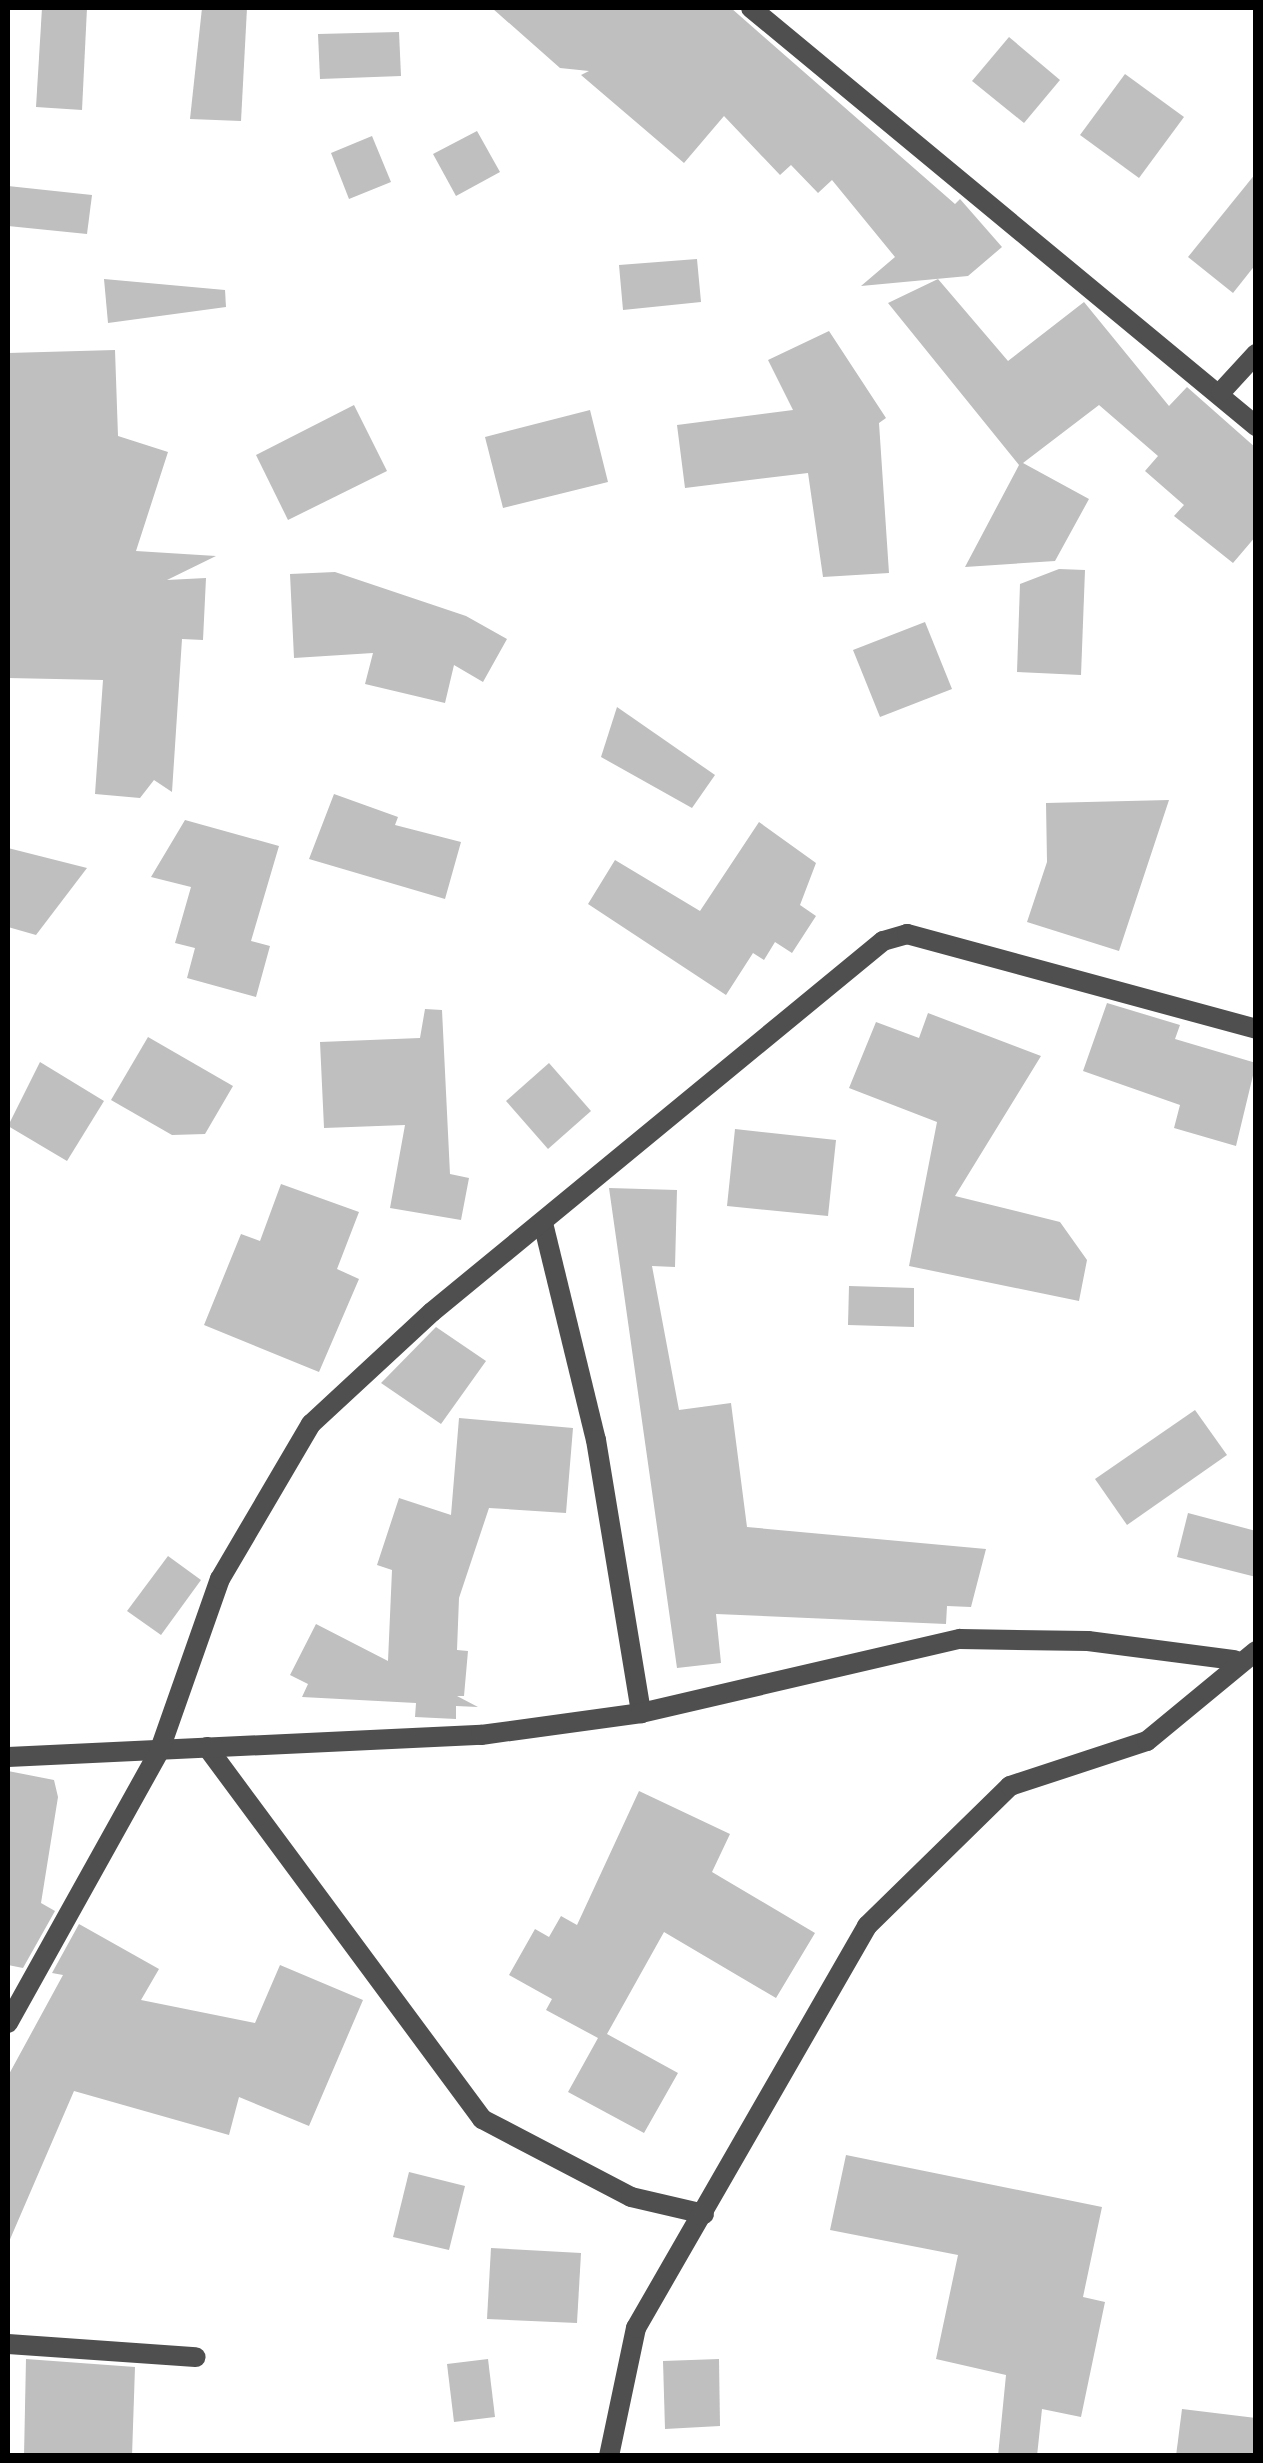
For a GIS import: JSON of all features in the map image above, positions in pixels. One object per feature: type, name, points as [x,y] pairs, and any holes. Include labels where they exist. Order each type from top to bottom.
[{"type":"street","points":[[751,8],[1221,392],[1256,426]]},
{"type":"street","points":[[1221,392],[1256,354]]},
{"type":"street","points":[[8,2023],[160,1752],[220,1579],[311,1424],[543,1224],[883,941],[907,934],[1256,1028]]},
{"type":"street","points":[[543,1224],[596,1440],[641,1714]]},
{"type":"street","points":[[8,1756],[482,1736],[641,1714],[960,1639],[1088,1642],[1235,1660]]},
{"type":"street","points":[[609,2456],[636,2328],[704,2214],[842,1962],[900,1887],[1010,1786],[1147,1740],[1235,1660],[1256,1651]]},
{"type":"street","points":[[207,1747],[482,2119],[632,2197],[704,2214]]},
{"type":"street","points":[[8,2344],[196,2357]]},
{"type":"building","points":[[42,8],[87,8],[82,110],[36,107]]},
{"type":"building","points":[[202,8],[247,8],[241,121],[190,119]]},
{"type":"building","points":[[492,8],[731,8],[955,204],[960,199],[1002,247],[968,276],[861,286],[895,257],[832,180],[818,193],[791,165],[780,175],[724,116],[684,163],[581,75],[589,71],[560,68]]},
{"type":"building","points":[[399,32],[401,76],[320,79],[318,34]]},
{"type":"building","points":[[1009,37],[1060,80],[1024,123],[972,81]]},
{"type":"building","points":[[1125,74],[1184,117],[1139,178],[1080,135]]},
{"type":"building","points":[[477,131],[500,172],[456,196],[433,154]]},
{"type":"building","points":[[372,136],[391,182],[349,199],[331,153]]},
{"type":"building","points":[[1256,173],[1256,264],[1233,293],[1188,257]]},
{"type":"building","points":[[8,186],[92,195],[87,234],[8,226]]},
{"type":"building","points":[[697,259],[701,302],[623,310],[619,265]]},
{"type":"building","points":[[104,279],[225,290],[226,307],[108,323]]},
{"type":"building","points":[[938,279],[1008,361],[1084,302],[1169,406],[1187,387],[1256,448],[1256,536],[1233,563],[1174,516],[1184,505],[1145,471],[1158,456],[1099,405],[1023,463],[1089,499],[1055,561],[965,567],[1019,465],[888,303]]},
{"type":"building","points":[[829,331],[886,418],[879,423],[889,573],[823,577],[808,473],[685,488],[677,425],[793,410],[768,360]]},
{"type":"building","points":[[115,350],[118,436],[168,452],[136,551],[216,556],[167,580],[206,578],[203,640],[182,639],[172,792],[154,780],[140,798],[95,794],[103,680],[8,678],[8,353]]},
{"type":"building","points":[[354,405],[387,471],[288,520],[256,455]]},
{"type":"building","points":[[590,410],[608,482],[503,508],[485,437]]},
{"type":"building","points":[[1059,569],[1085,570],[1081,675],[1017,672],[1020,584]]},
{"type":"building","points":[[335,572],[466,616],[507,639],[483,682],[454,665],[445,703],[365,684],[373,653],[294,658],[290,574]]},
{"type":"building","points":[[925,622],[952,689],[880,717],[853,650]]},
{"type":"building","points":[[617,707],[715,775],[692,808],[601,757]]},
{"type":"building","points":[[334,794],[398,817],[395,825],[461,842],[445,899],[309,859]]},
{"type":"building","points":[[1169,800],[1119,951],[1027,922],[1047,862],[1046,803]]},
{"type":"building","points":[[185,820],[279,846],[251,941],[270,946],[256,997],[187,978],[195,948],[175,943],[191,887],[151,877]]},
{"type":"building","points":[[759,822],[816,863],[800,905],[816,916],[792,953],[775,942],[764,960],[753,953],[726,995],[588,904],[615,860],[700,911]]},
{"type":"building","points":[[8,848],[87,868],[36,935],[8,927]]},
{"type":"building","points":[[1107,1003],[1180,1025],[1175,1039],[1256,1063],[1236,1146],[1174,1128],[1180,1105],[1083,1071]]},
{"type":"building","points":[[425,1009],[442,1010],[450,1174],[469,1178],[461,1220],[390,1208],[405,1125],[324,1128],[320,1042],[420,1038]]},
{"type":"building","points":[[928,1013],[1041,1056],[955,1196],[1060,1222],[1087,1260],[1079,1301],[909,1266],[937,1122],[849,1088],[876,1022],[919,1038]]},
{"type":"building","points":[[148,1037],[233,1086],[205,1134],[172,1135],[111,1100]]},
{"type":"building","points":[[40,1062],[104,1101],[67,1161],[8,1126]]},
{"type":"building","points":[[549,1063],[591,1111],[548,1149],[506,1101]]},
{"type":"building","points":[[735,1129],[836,1140],[828,1216],[727,1206]]},
{"type":"building","points":[[281,1184],[359,1212],[337,1269],[359,1279],[319,1372],[204,1325],[241,1234],[260,1241]]},
{"type":"building","points":[[609,1188],[677,1190],[675,1267],[652,1266],[679,1410],[731,1403],[747,1527],[986,1549],[971,1607],[947,1606],[946,1624],[716,1614],[721,1663],[677,1668]]},
{"type":"building","points":[[849,1286],[914,1288],[914,1327],[848,1325]]},
{"type":"building","points":[[436,1327],[486,1361],[441,1424],[381,1383]]},
{"type":"building","points":[[1195,1410],[1227,1455],[1127,1525],[1095,1479]]},
{"type":"building","points":[[459,1418],[573,1428],[566,1513],[489,1508],[459,1598],[457,1650],[468,1651],[464,1696],[457,1696],[478,1707],[456,1706],[456,1719],[415,1717],[416,1703],[302,1697],[308,1684],[290,1675],[316,1624],[388,1661],[392,1570],[377,1565],[399,1498],[451,1515]]},
{"type":"building","points":[[1188,1513],[1256,1531],[1256,1577],[1177,1557]]},
{"type":"building","points":[[168,1556],[201,1580],[161,1635],[127,1611]]},
{"type":"building","points":[[8,1771],[54,1780],[58,1797],[41,1903],[55,1911],[23,1968],[8,1965]]},
{"type":"building","points":[[639,1791],[730,1834],[712,1872],[815,1933],[776,1998],[664,1932],[607,2034],[678,2073],[644,2133],[568,2092],[598,2038],[546,2010],[552,1999],[509,1975],[535,1929],[549,1937],[561,1916],[577,1925]]},
{"type":"building","points":[[79,1924],[159,1969],[141,2000],[255,2023],[280,1965],[363,2000],[309,2126],[239,2097],[229,2135],[74,2091],[8,2244],[8,2076],[63,1975],[52,1973]]},
{"type":"building","points":[[846,2155],[1102,2207],[1083,2297],[1105,2302],[1081,2417],[1042,2409],[1037,2456],[998,2456],[1006,2375],[936,2359],[958,2255],[830,2230]]},
{"type":"building","points":[[409,2172],[465,2186],[449,2250],[393,2237]]},
{"type":"building","points":[[491,2248],[581,2253],[577,2323],[487,2319]]},
{"type":"building","points":[[26,2359],[135,2367],[132,2456],[24,2456]]},
{"type":"building","points":[[488,2359],[495,2417],[454,2422],[447,2364]]},
{"type":"building","points":[[719,2359],[720,2426],[665,2429],[663,2361]]},
{"type":"building","points":[[1182,2409],[1256,2418],[1256,2456],[1176,2456]]}]
